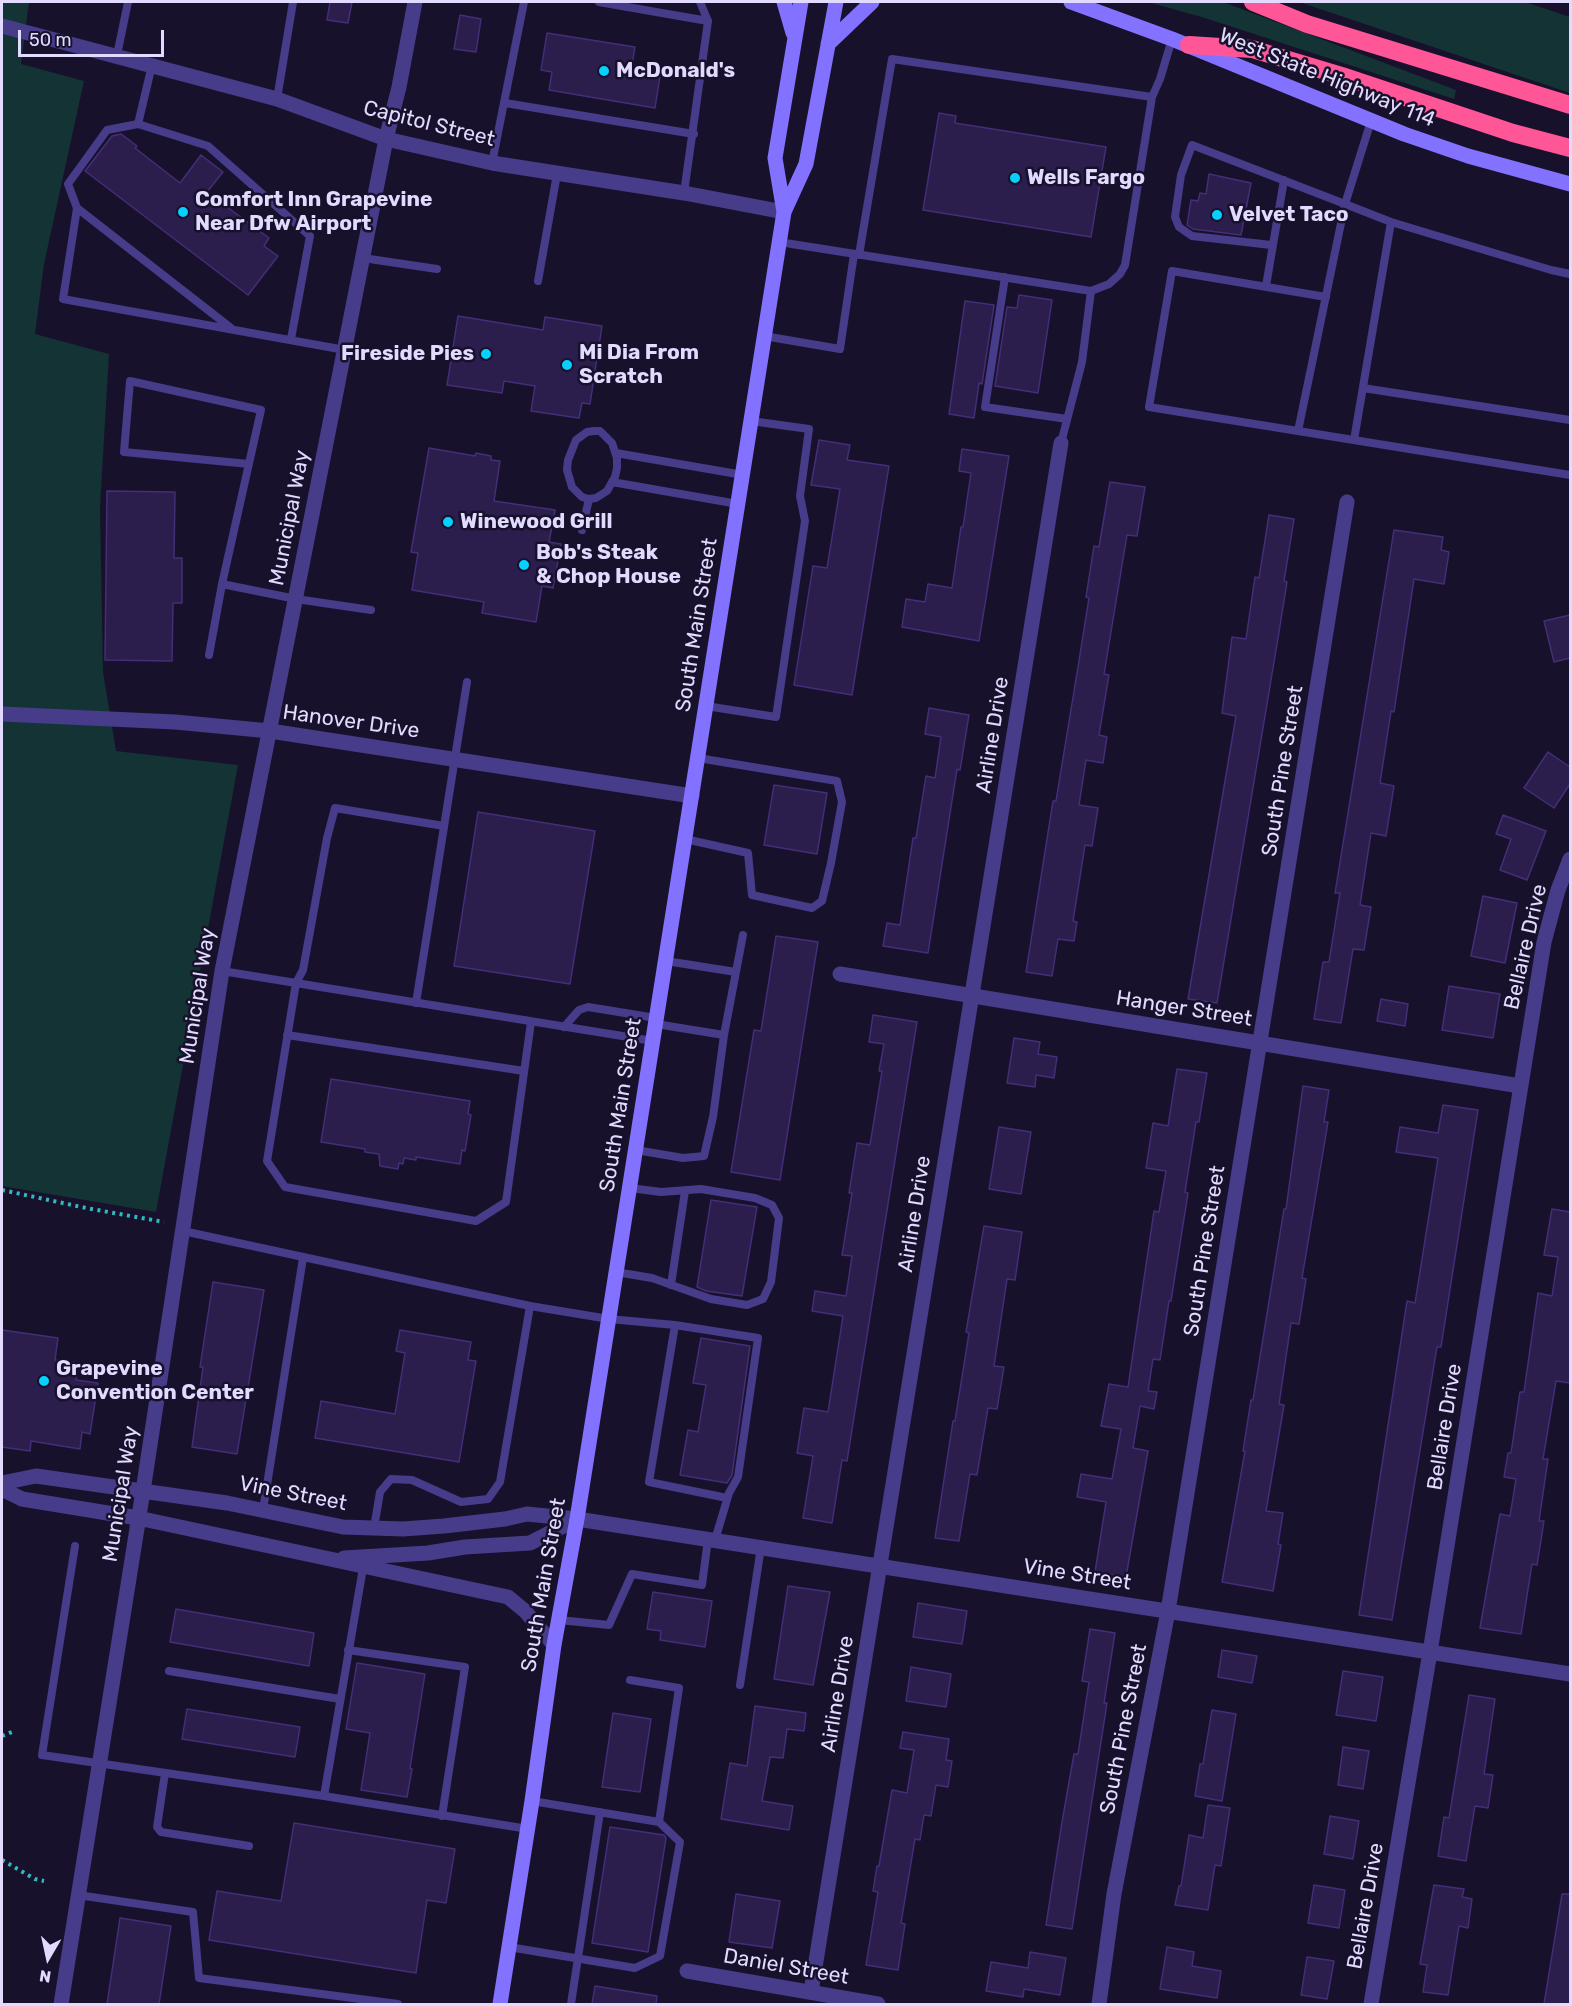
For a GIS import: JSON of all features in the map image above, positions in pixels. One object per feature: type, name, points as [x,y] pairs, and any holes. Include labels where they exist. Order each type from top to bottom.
[{"type":"highway","points":[[1253,2],[1307,24],[1570,105]]},
{"type":"highway","points":[[1180,42],[1252,49],[1342,76],[1513,133],[1570,148]]},
{"type":"main road","points":[[784,2],[794,37]]},
{"type":"main road","name":"South Main Street","points":[[784,212],[775,158],[801,2]]},
{"type":"main road","name":"South Main Street","points":[[500,2004],[554,1645],[577,1519],[784,212],[806,164],[836,2]]},
{"type":"main road","points":[[828,44],[872,2]]},
{"type":"main road","name":"West State Highway 114","points":[[1071,2],[1180,42],[1371,121],[1468,156],[1570,184]]},
{"type":"street","name":"Municipal Way","points":[[61,2004],[143,1491],[222,971],[415,2]]},
{"type":"street","name":"Capitol Street","points":[[2,26],[277,99],[386,139],[492,163],[684,193],[784,212]]},
{"type":"street","name":"Airline Drive","points":[[811,1992],[1061,443]]},
{"type":"street","name":"South Pine Street","points":[[1099,2004],[1114,1894],[1168,1611],[1347,502]]},
{"type":"street","name":"Hanover Drive","points":[[2,714],[174,722],[270,731],[692,796]]},
{"type":"street","name":"Bellaire Drive","points":[[1371,2004],[1544,942],[1558,890],[1570,859]]},
{"type":"street","name":"Hanger Street","points":[[840,974],[1520,1086]]},
{"type":"street","name":"Vine Street","points":[[2,1483],[36,1476],[227,1503],[343,1527],[444,1526],[505,1519],[527,1514],[577,1519],[1570,1674]]},
{"type":"street","points":[[2,1490],[22,1498],[138,1518],[363,1568],[508,1597],[525,1611],[554,1645]]},
{"type":"street","points":[[326,1560],[530,1543],[577,1519]]},
{"type":"street","name":"Daniel Street","points":[[687,1971],[878,2004]]},
{"type":"lane","points":[[117,55],[128,2]]},
{"type":"lane","points":[[277,99],[293,2]]},
{"type":"lane","points":[[492,163],[524,2]]},
{"type":"lane","points":[[598,2],[708,21]]},
{"type":"lane","points":[[684,193],[708,21],[700,2]]},
{"type":"lane","points":[[779,242],[1091,291],[1109,284],[1120,274],[1125,265],[1152,97],[1180,42]]},
{"type":"lane","points":[[765,336],[840,349],[891,59],[1152,97]]},
{"type":"lane","points":[[138,124],[152,64]]},
{"type":"lane","points":[[505,103],[694,134]]},
{"type":"lane","points":[[1298,431],[1345,204],[1371,121]]},
{"type":"lane","points":[[291,339],[310,236],[208,146],[138,124],[107,130],[68,184],[77,208],[63,299],[345,350]]},
{"type":"lane","points":[[1272,246],[1192,236],[1179,227],[1175,217],[1181,175],[1191,145],[1391,222],[1570,274]]},
{"type":"lane","points":[[538,281],[556,174]]},
{"type":"lane","points":[[1266,286],[1284,180]]},
{"type":"lane","points":[[77,208],[234,330]]},
{"type":"lane","points":[[1354,440],[1391,222]]},
{"type":"lane","points":[[363,258],[437,269]]},
{"type":"lane","points":[[1326,297],[1172,271],[1149,408],[1570,475]]},
{"type":"lane","points":[[1005,277],[985,407],[1067,419]]},
{"type":"lane","points":[[1061,443],[1082,362],[1091,291]]},
{"type":"lane","points":[[209,655],[222,584],[249,464],[261,410],[130,381],[124,452],[249,464]]},
{"type":"lane","points":[[1363,388],[1570,420]]},
{"type":"lane","points":[[706,706],[776,717],[805,521],[800,496],[809,429],[751,421]]},
{"type":"lane","points":[[600,431],[608,437],[616,453],[617,468],[612,482],[602,494],[589,500],[576,492],[568,481],[568,460],[576,440],[587,432],[600,431]]},
{"type":"lane","points":[[616,453],[742,475]]},
{"type":"lane","points":[[612,482],[738,504]]},
{"type":"lane","points":[[582,530],[589,500]]},
{"type":"lane","points":[[222,584],[296,599],[371,610]]},
{"type":"lane","points":[[416,1003],[467,682]]},
{"type":"lane","points":[[685,839],[748,853],[752,895],[812,908],[822,901],[842,802],[837,781],[698,758]]},
{"type":"lane","points":[[444,826],[335,808],[327,838],[303,970],[296,983],[267,1161],[285,1187],[476,1221],[506,1202],[531,1022]]},
{"type":"lane","points":[[636,1150],[683,1158],[704,1156],[713,1117],[724,1035],[742,935]]},
{"type":"lane","points":[[666,961],[736,972]]},
{"type":"lane","points":[[222,971],[653,1041]]},
{"type":"lane","points":[[564,1027],[579,1010],[588,1007],[724,1035]]},
{"type":"lane","points":[[287,1035],[524,1071]]},
{"type":"lane","points":[[616,1272],[652,1278],[711,1299],[747,1305],[763,1299],[771,1282],[779,1218],[772,1205],[755,1198],[701,1189],[662,1192],[630,1188]]},
{"type":"lane","points":[[671,1285],[685,1191]]},
{"type":"lane","points":[[183,1231],[530,1306],[609,1319],[675,1325],[758,1338],[738,1477],[712,1540],[702,1584],[632,1574],[609,1625],[559,1620]]},
{"type":"lane","points":[[262,1510],[303,1258]]},
{"type":"lane","points":[[374,1528],[380,1492],[391,1479],[412,1480],[461,1502],[488,1499],[500,1482],[530,1306]]},
{"type":"lane","points":[[675,1325],[649,1482],[728,1498]]},
{"type":"lane","points":[[75,1546],[42,1755],[324,1796],[528,1829]]},
{"type":"lane","points":[[740,1685],[761,1547]]},
{"type":"lane","points":[[324,1796],[363,1568]]},
{"type":"lane","points":[[348,1650],[465,1666],[442,1816]]},
{"type":"lane","points":[[169,1671],[340,1698]]},
{"type":"lane","points":[[630,1680],[679,1688],[659,1822]]},
{"type":"lane","points":[[165,1773],[157,1827],[160,1832],[249,1846]]},
{"type":"lane","points":[[509,1947],[635,1968],[660,1956],[680,1842],[659,1822],[532,1801]]},
{"type":"lane","points":[[571,2004],[600,1812]]},
{"type":"lane","points":[[78,1895],[194,1912],[199,1978],[398,2004]]},
{"type":"path","points":[[2,1190],[164,1222]]},
{"type":"path","points":[[2,1736],[12,1732]]},
{"type":"path","points":[[2,1860],[35,1879],[44,1881]]},
{"type":"green space","points":[[2,2],[29,2],[21,64],[84,81],[44,264],[35,334],[109,354],[100,507],[103,672],[116,751],[238,765],[156,1212],[2,1186]]},
{"type":"green space","points":[[1148,2],[1223,2],[1456,90],[1454,99],[1205,18]]},
{"type":"green space","points":[[1299,2],[1525,2],[1570,17],[1570,93]]},
{"type":"building","points":[[330,2],[352,2],[348,23],[327,20]]},
{"type":"building","points":[[460,15],[481,19],[476,52],[454,49]]},
{"type":"building","name":"McDonald's","points":[[547,33],[635,47],[632,65],[661,70],[655,108],[549,90],[552,72],[541,70]]},
{"type":"building","name":"Wells Fargo","points":[[939,113],[956,116],[955,123],[1106,147],[1091,237],[923,210]]},
{"type":"building","name":"Comfort Inn Grapevine Near Dfw Airport","points":[[121,134],[137,146],[135,148],[180,183],[201,155],[223,172],[207,192],[269,238],[264,246],[278,256],[248,295],[85,171],[112,136]]},
{"type":"building","name":"Velvet Taco","points":[[1209,174],[1251,183],[1241,235],[1193,229],[1187,225],[1191,200],[1198,201],[1200,193],[1206,194]]},
{"type":"building","points":[[1019,295],[1052,300],[1038,393],[995,386],[1007,307],[1017,308]]},
{"type":"building","points":[[965,301],[994,305],[982,384],[979,383],[974,418],[949,414]]},
{"type":"building","points":[[458,316],[543,330],[545,317],[602,326],[590,404],[582,403],[579,418],[531,411],[535,386],[504,381],[502,393],[447,385]]},
{"type":"building","points":[[819,440],[850,445],[847,460],[889,466],[852,695],[794,685],[813,566],[827,568],[840,489],[811,485]]},
{"type":"building","points":[[429,448],[475,456],[476,453],[491,456],[491,460],[500,461],[494,501],[555,510],[549,542],[561,544],[553,588],[542,586],[536,622],[482,613],[484,602],[412,590],[418,553],[411,552]]},
{"type":"building","points":[[962,449],[1009,456],[979,641],[902,627],[906,599],[925,602],[928,584],[952,588],[971,473],[959,471]]},
{"type":"building","points":[[1110,482],[1145,487],[1137,536],[1127,535],[1104,674],[1109,675],[1099,735],[1107,737],[1103,763],[1086,760],[1079,805],[1098,808],[1092,846],[1085,845],[1073,921],[1077,922],[1074,941],[1058,939],[1052,976],[1026,972],[1053,801],[1056,801],[1078,667],[1089,598],[1086,597],[1094,546],[1099,547]]},
{"type":"building","points":[[107,491],[175,492],[174,558],[182,558],[182,603],[173,603],[172,661],[105,660]]},
{"type":"building","points":[[1269,515],[1294,519],[1284,581],[1287,582],[1217,1003],[1188,999],[1236,716],[1222,713],[1232,637],[1246,639],[1255,577],[1259,578]]},
{"type":"building","points":[[1394,530],[1443,537],[1441,550],[1449,552],[1444,584],[1414,579],[1394,712],[1391,711],[1380,783],[1394,786],[1386,836],[1371,833],[1360,905],[1371,907],[1364,950],[1353,949],[1341,1023],[1314,1019],[1323,962],[1329,962],[1340,893],[1335,893]]},
{"type":"building","points":[[1570,615],[1570,658],[1554,662],[1544,621]]},
{"type":"building","points":[[929,708],[969,715],[960,770],[957,769],[928,953],[883,946],[887,923],[900,925],[913,838],[916,838],[926,776],[935,778],[941,737],[925,734]]},
{"type":"building","points":[[1548,752],[1570,767],[1570,784],[1554,808],[1524,788]]},
{"type":"building","points":[[774,785],[827,793],[817,854],[764,845]]},
{"type":"building","points":[[478,812],[595,831],[570,984],[454,966]]},
{"type":"building","points":[[1503,815],[1546,831],[1527,880],[1500,870],[1511,839],[1496,834]]},
{"type":"building","points":[[1483,896],[1517,903],[1505,963],[1471,956]]},
{"type":"building","points":[[776,936],[818,942],[780,1180],[731,1172],[754,1030],[761,1031]]},
{"type":"building","points":[[1449,986],[1500,994],[1493,1038],[1442,1030]]},
{"type":"building","points":[[1381,999],[1408,1004],[1405,1026],[1377,1021]]},
{"type":"building","points":[[873,1015],[917,1022],[847,1461],[842,1460],[832,1523],[803,1518],[813,1456],[797,1453],[804,1408],[828,1412],[843,1316],[812,1311],[815,1291],[846,1296],[852,1256],[842,1255],[857,1143],[870,1145],[882,1071],[879,1071],[884,1044],[869,1042]]},
{"type":"building","points":[[1014,1038],[1040,1042],[1038,1054],[1057,1057],[1054,1078],[1036,1075],[1035,1087],[1007,1083]]},
{"type":"building","points":[[1177,1069],[1207,1073],[1199,1122],[1196,1122],[1185,1192],[1188,1193],[1160,1360],[1153,1359],[1148,1391],[1157,1392],[1154,1409],[1140,1406],[1133,1448],[1148,1451],[1126,1577],[1095,1572],[1106,1502],[1077,1497],[1081,1474],[1112,1479],[1121,1429],[1101,1426],[1109,1384],[1128,1387],[1154,1211],[1159,1212],[1166,1171],[1146,1168],[1153,1123],[1168,1126]]},
{"type":"building","points":[[331,1079],[470,1101],[468,1114],[471,1115],[465,1151],[462,1150],[460,1164],[416,1157],[416,1160],[404,1158],[403,1164],[399,1163],[398,1169],[380,1166],[379,1154],[365,1152],[365,1149],[321,1142]]},
{"type":"building","points":[[1303,1086],[1329,1090],[1324,1122],[1328,1122],[1302,1278],[1306,1279],[1299,1324],[1291,1323],[1279,1404],[1284,1405],[1266,1511],[1283,1513],[1278,1544],[1281,1545],[1273,1591],[1222,1582],[1245,1451],[1243,1451],[1251,1400],[1253,1400],[1284,1209],[1286,1209]]},
{"type":"building","points":[[1443,1105],[1478,1110],[1441,1347],[1437,1347],[1392,1620],[1359,1615],[1407,1301],[1415,1303],[1438,1158],[1396,1152],[1400,1127],[1438,1133]]},
{"type":"building","points":[[999,1127],[1031,1132],[1021,1194],[989,1189]]},
{"type":"building","points":[[711,1200],[757,1207],[742,1296],[706,1291],[697,1287]]},
{"type":"building","points":[[1552,1209],[1570,1212],[1570,1383],[1556,1381],[1543,1459],[1548,1459],[1539,1521],[1544,1521],[1537,1565],[1532,1564],[1521,1634],[1480,1628],[1500,1514],[1510,1516],[1516,1479],[1504,1477],[1508,1453],[1511,1453],[1520,1392],[1524,1392],[1538,1293],[1552,1296],[1558,1257],[1544,1255]]},
{"type":"building","points":[[984,1226],[1022,1232],[1015,1280],[1007,1279],[994,1366],[1004,1367],[997,1409],[988,1408],[977,1475],[970,1474],[959,1541],[935,1538]]},
{"type":"building","points":[[213,1282],[264,1290],[237,1454],[192,1447],[203,1367],[200,1367]]},
{"type":"building","name":"Grapevine Convention Center","points":[[2,1330],[58,1338],[55,1360],[79,1363],[76,1380],[98,1383],[90,1434],[82,1432],[80,1449],[31,1441],[30,1451],[2,1447]]},
{"type":"building","points":[[400,1330],[471,1342],[468,1360],[476,1361],[459,1462],[315,1438],[321,1401],[395,1414],[405,1353],[396,1351]]},
{"type":"building","points":[[701,1338],[750,1346],[732,1475],[727,1483],[680,1475],[688,1430],[698,1432],[706,1385],[693,1383]]},
{"type":"building","points":[[788,1586],[830,1592],[813,1685],[774,1679]]},
{"type":"building","points":[[653,1592],[712,1601],[705,1647],[660,1640],[661,1631],[647,1629]]},
{"type":"building","points":[[918,1603],[967,1611],[962,1644],[913,1637]]},
{"type":"building","points":[[176,1609],[314,1633],[309,1666],[170,1642]]},
{"type":"building","points":[[1090,1629],[1115,1633],[1104,1703],[1107,1703],[1072,1929],[1046,1925],[1074,1754],[1078,1754],[1089,1682],[1082,1681]]},
{"type":"building","points":[[1222,1650],[1257,1656],[1252,1683],[1218,1677]]},
{"type":"building","points":[[357,1663],[425,1674],[407,1797],[361,1790],[370,1733],[346,1729]]},
{"type":"building","points":[[911,1667],[951,1674],[946,1707],[906,1701]]},
{"type":"building","points":[[1343,1671],[1383,1677],[1376,1721],[1336,1715]]},
{"type":"building","points":[[1469,1695],[1495,1699],[1484,1774],[1493,1775],[1488,1808],[1475,1806],[1466,1861],[1438,1856],[1444,1817],[1449,1818]]},
{"type":"building","points":[[755,1706],[806,1713],[804,1731],[787,1729],[783,1758],[770,1757],[762,1801],[793,1806],[789,1830],[721,1819],[730,1763],[747,1766]]},
{"type":"building","points":[[187,1709],[300,1727],[295,1757],[182,1739]]},
{"type":"building","points":[[1212,1710],[1236,1714],[1222,1801],[1195,1796]]},
{"type":"building","points":[[613,1713],[651,1719],[640,1792],[602,1787]]},
{"type":"building","points":[[903,1732],[949,1739],[946,1760],[952,1761],[948,1787],[936,1785],[931,1816],[924,1815],[920,1840],[915,1839],[901,1923],[905,1924],[898,1970],[866,1965],[878,1892],[873,1891],[892,1790],[907,1793],[914,1750],[900,1748]]},
{"type":"building","points":[[1343,1747],[1369,1751],[1363,1789],[1338,1785]]},
{"type":"building","points":[[1208,1805],[1230,1808],[1221,1866],[1215,1865],[1208,1910],[1175,1905],[1179,1886],[1181,1886],[1189,1835],[1203,1838]]},
{"type":"building","points":[[1330,1816],[1359,1821],[1353,1859],[1324,1854]]},
{"type":"building","points":[[294,1823],[455,1849],[446,1903],[427,1900],[416,1973],[209,1940],[217,1891],[281,1901]]},
{"type":"building","points":[[610,1827],[664,1835],[666,1838],[648,1952],[592,1943]]},
{"type":"building","points":[[1314,1885],[1345,1890],[1339,1928],[1308,1923]]},
{"type":"building","points":[[1434,1885],[1464,1889],[1462,1897],[1472,1899],[1468,1928],[1459,1926],[1448,1995],[1423,1992],[1427,1965],[1420,1964]]},
{"type":"building","points":[[736,1894],[780,1901],[772,1948],[729,1942]]},
{"type":"building","points":[[1562,1894],[1570,1894],[1570,2004],[1544,2004]]},
{"type":"building","points":[[120,1918],[171,1926],[159,2004],[107,2004]]},
{"type":"building","points":[[1167,1947],[1194,1952],[1192,1966],[1221,1971],[1217,1998],[1160,1989]]},
{"type":"building","points":[[1030,1952],[1066,1958],[1060,1995],[1024,1989],[1023,1997],[986,1991],[991,1962],[1028,1968]]},
{"type":"building","points":[[1307,1957],[1334,1961],[1327,1999],[1301,1995]]},
{"type":"building","points":[[595,1986],[657,1996],[656,2004],[592,2004]]},
{"type":"place","name":"McDonald's","points":[[604,71]]},
{"type":"place","name":"Wells Fargo","points":[[1015,178]]},
{"type":"place","name":"Comfort Inn Grapevine Near Dfw Airport","points":[[183,212]]},
{"type":"place","name":"Velvet Taco","points":[[1217,215]]},
{"type":"place","name":"Fireside Pies","points":[[486,354]]},
{"type":"place","name":"Mi Dia From Scratch","points":[[567,365]]},
{"type":"place","name":"Winewood Grill","points":[[448,522]]},
{"type":"place","name":"Bob's Steak & Chop House","points":[[524,565]]},
{"type":"place","name":"Grapevine Convention Center","points":[[44,1381]]}]
